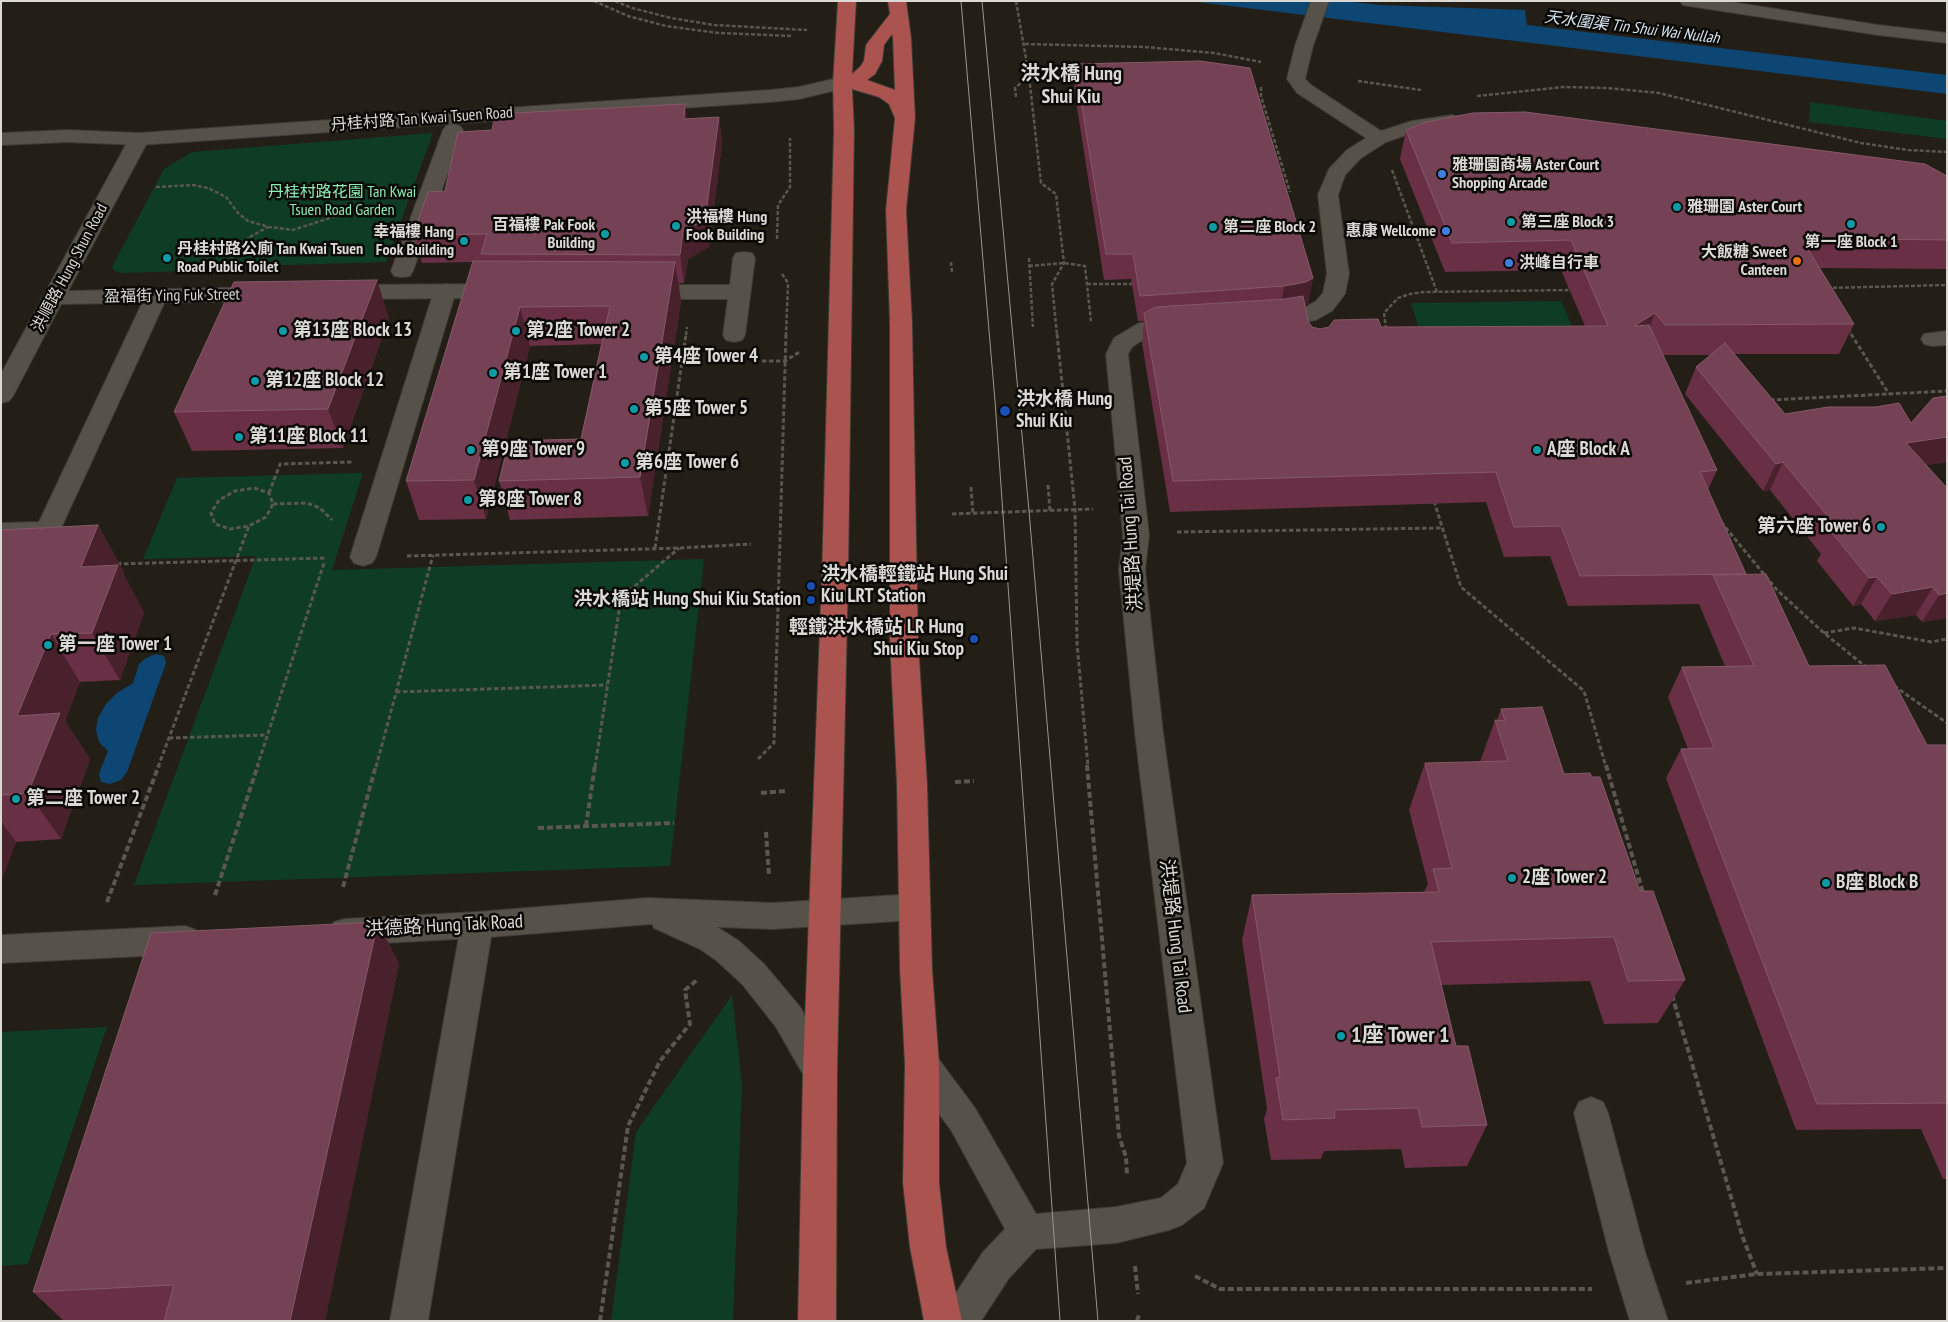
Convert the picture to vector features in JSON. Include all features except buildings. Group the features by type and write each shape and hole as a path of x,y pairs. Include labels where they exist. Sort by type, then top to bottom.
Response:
{"main road":[{"path":"816,1321 820,1072 835,556 844,129 842,83 848,1"},
{"path":"842,83 860,77 868,70 873,60 875,45 897,8"},
{"path":"897,8 902,38 905,118 896,210 901,323 904,642 912,784 914,906 922,1064 921,1183 928,1247 943,1321"},
{"path":"842,83 860,84 886,94 897,101 905,118"}],"street":[{"path":"1320,1 1304,46 1296,79 1300,87 1379,138"},
{"path":"1689,1 1746,5 1878,30 1947,38"},
{"name":"丹桂村路 Tan Kwai Tsuen Road","path":"1,139 68,136 139,139 770,96 799,93 842,83"},
{"path":"1252,322 1280,320 1310,324 1334,294 1338,274 1328,195 1336,173 1354,154 1379,138 1412,127 1450,121 1474,120"},
{"path":"402,271 453,130"},
{"name":"洪順路 Hung Shun Road","path":"1,396 139,139"},
{"path":"734,335 744,258"},
{"path":"363,557 445,291"},
{"path":"325,292 524,291"},
{"path":"622,292 740,292"},
{"name":"盈福街 Ying Fuk Street","path":"54,298 285,294"},
{"path":"1,532 48,531 156,297"},
{"path":"1122,343 1148,328 1204,325"},
{"name":"洪堤路 Hung Tai Road","path":"1027,1232 1116,1225 1169,1213 1191,1196 1205,1163 1149,733 1132,570 1136,535 1116,354 1122,343"},
{"name":"洪德路 Hung Tak Road","path":"318,933 477,925 648,911 752,916 914,906"},
{"name":"洪德路 Hung Tak Road","path":"648,911 710,939 753,974 788,1017 820,1072"},
{"path":"409,1321 477,925"},
{"path":"1,949 210,938"},
{"path":"922,1064 963,1119 1027,1232 996,1265 959,1321"},
{"path":"1591,1113 1627,1252 1644,1305"}],"path":[{"path":"594,1 628,16 666,26 718,33 794,36"},
{"path":"615,1 632,8 671,18 714,25 807,30"},
{"path":"1016,1 1025,44 1041,183 1056,194 1064,263 1052,284 1075,509 1077,643 1119,1136 1126,1157"},
{"path":"1025,44 1145,47 1214,53 1265,63 1263,69"},
{"path":"1299,68 1327,76 1425,90"},
{"path":"1016,97 1015,88 1029,76 1037,75"},
{"path":"1261,81 1261,96 1293,200"},
{"path":"1470,95 1501,94 1564,87 1607,88 1659,94 1696,101 1860,143 1908,150 1947,152"},
{"path":"1261,96 1267,99"},
{"path":"777,246 778,205 790,187 790,138"},
{"path":"1391,168 1437,292"},
{"path":"1290,191 1294,183"},
{"path":"147,187 193,186 208,188 226,197 238,213 248,221 269,227 293,230 345,213 381,208 424,209"},
{"path":"229,268 238,248 248,238 269,227"},
{"path":"1028,258 1033,327"},
{"path":"951,262 952,272"},
{"path":"1029,266 1064,263 1085,266 1092,328 1122,343"},
{"path":"758,759 774,744 788,283 780,271"},
{"path":"1087,284 1137,284"},
{"path":"1827,296 1822,288 1947,285"},
{"path":"1387,333 1384,313 1398,298 1410,294 1575,290"},
{"path":"655,548 688,323"},
{"path":"1848,329 1889,394"},
{"path":"762,361 785,361 801,350"},
{"path":"1763,400 1947,390"},
{"path":"274,504 269,493 280,464 392,461"},
{"path":"1048,485 1050,511"},
{"path":"972,487 973,514"},
{"path":"269,493 254,488 235,490 219,500 211,512 215,524 230,529 249,526 266,517 274,504"},
{"path":"1434,500 1461,587 1584,691 1645,902"},
{"path":"274,504 291,502 320,508 330,516 335,526"},
{"path":"952,514 1100,509"},
{"path":"1718,516 1748,557 1777,590 1824,633 1874,672"},
{"path":"91,944 249,526"},
{"path":"1168,532 1442,528"},
{"path":"117,564 680,548 751,544"},
{"path":"586,826 621,598 680,548"},
{"path":"343,887 433,555"},
{"path":"215,895 326,558"},
{"path":"1824,633 1854,628 1931,642 1947,639"},
{"path":"1888,682 1947,723"},
{"path":"396,692 607,685"},
{"path":"169,738 267,735"},
{"path":"538,828 674,823"},
{"path":"1670,989 1743,1238 1757,1274"},
{"path":"600,1321 628,1126 660,1061 690,1024 685,990"},
{"path":"1196,1276 1220,1290 1644,1305 1757,1274 1947,1268"},
{"path":"1137,1321 1139,1315"}],"green space":[{"path":"1810,102 1947,121 1947,139 1809,122"},
{"name":"丹桂村路花園 Tan Kwai Tsuen Road Garden","path":"433,133 386,262 193,268 191,271 122,273 115,271 112,267 164,169 192,152"},
{"path":"1561,301 1580,344 1425,347 1411,303"},
{"path":"363,473 332,570 704,559 670,866 134,885 256,556 143,559 177,478"},
{"path":"732,995 742,1085 733,1321 611,1321 636,1132"},
{"path":"107,1027 28,1264 1,1266 1,1032"}],"water":[{"path":"1190,1 1343,1 1380,5 1525,10 1527,25 1947,75 1947,94"},
{"path":"156,654 164,656 166,663 127,772 121,780 110,784 101,782 99,774 108,751 99,742 96,730 98,718 106,704 117,693 133,683 139,664 146,658"}],"tram line":[{"path":"961,1 995,401 1060,1321"},
{"path":"982,1 1029,511 1098,1321"}],"place":[{"name":"雅珊園商場 Aster Court Shopping Arcade","path":"1442,174"},
{"name":"雅珊園 Aster Court","path":"1677,207"},
{"name":"第三座 Block 3","path":"1511,222"},
{"name":"第一座 Block 1","path":"1851,224"},
{"name":"洪福樓 Hung Fook Building","path":"676,226"},
{"name":"第二座 Block 2","path":"1213,227"},
{"name":"惠康 Wellcome","path":"1446,231"},
{"name":"百福樓 Pak Fook Building","path":"605,234"},
{"name":"幸福樓 Hang Fook Building","path":"464,241"},
{"name":"丹桂村路公廁 Tan Kwai Tsuen Road Public Toilet","path":"167,258"},
{"name":"大飯糖 Sweet Canteen","path":"1797,261"},
{"name":"洪峰自行車","path":"1509,263"},
{"name":"第13座 Block 13","path":"283,331"},
{"name":"第2座 Tower 2","path":"516,331"},
{"name":"第4座 Tower 4","path":"644,357"},
{"name":"第1座 Tower 1","path":"493,373"},
{"name":"第12座 Block 12","path":"255,381"},
{"name":"第5座 Tower 5","path":"634,409"},
{"name":"洪水橋 Hung Shui Kiu","path":"1005,411"},
{"name":"第11座 Block 11","path":"239,437"},
{"name":"第9座 Tower 9","path":"471,450"},
{"name":"A座 Block A","path":"1537,450"},
{"name":"第6座 Tower 6","path":"625,463"},
{"name":"第8座 Tower 8","path":"468,500"},
{"name":"第六座 Tower 6","path":"1881,527"},
{"name":"洪水橋輕鐵站 Hung Shui Kiu LRT Station","path":"811,586"},
{"name":"洪水橋站 Hung Shui Kiu Station","path":"811,600"},
{"name":"輕鐵洪水橋站 LR Hung Shui Kiu Stop","path":"974,639"},
{"name":"第一座 Tower 1","path":"48,645"},
{"name":"第二座 Tower 2","path":"16,799"},
{"name":"2座 Tower 2","path":"1512,878"},
{"name":"B座 Block B","path":"1826,883"},
{"name":"1座 Tower 1","path":"1341,1036"}],"district":[{"name":"洪水橋 Hung Shui Kiu","path":"1071,86"}],"water label":[{"name":"天水圍渠 Tin Shui Wai Nullah","path":"1632,28"}]}
